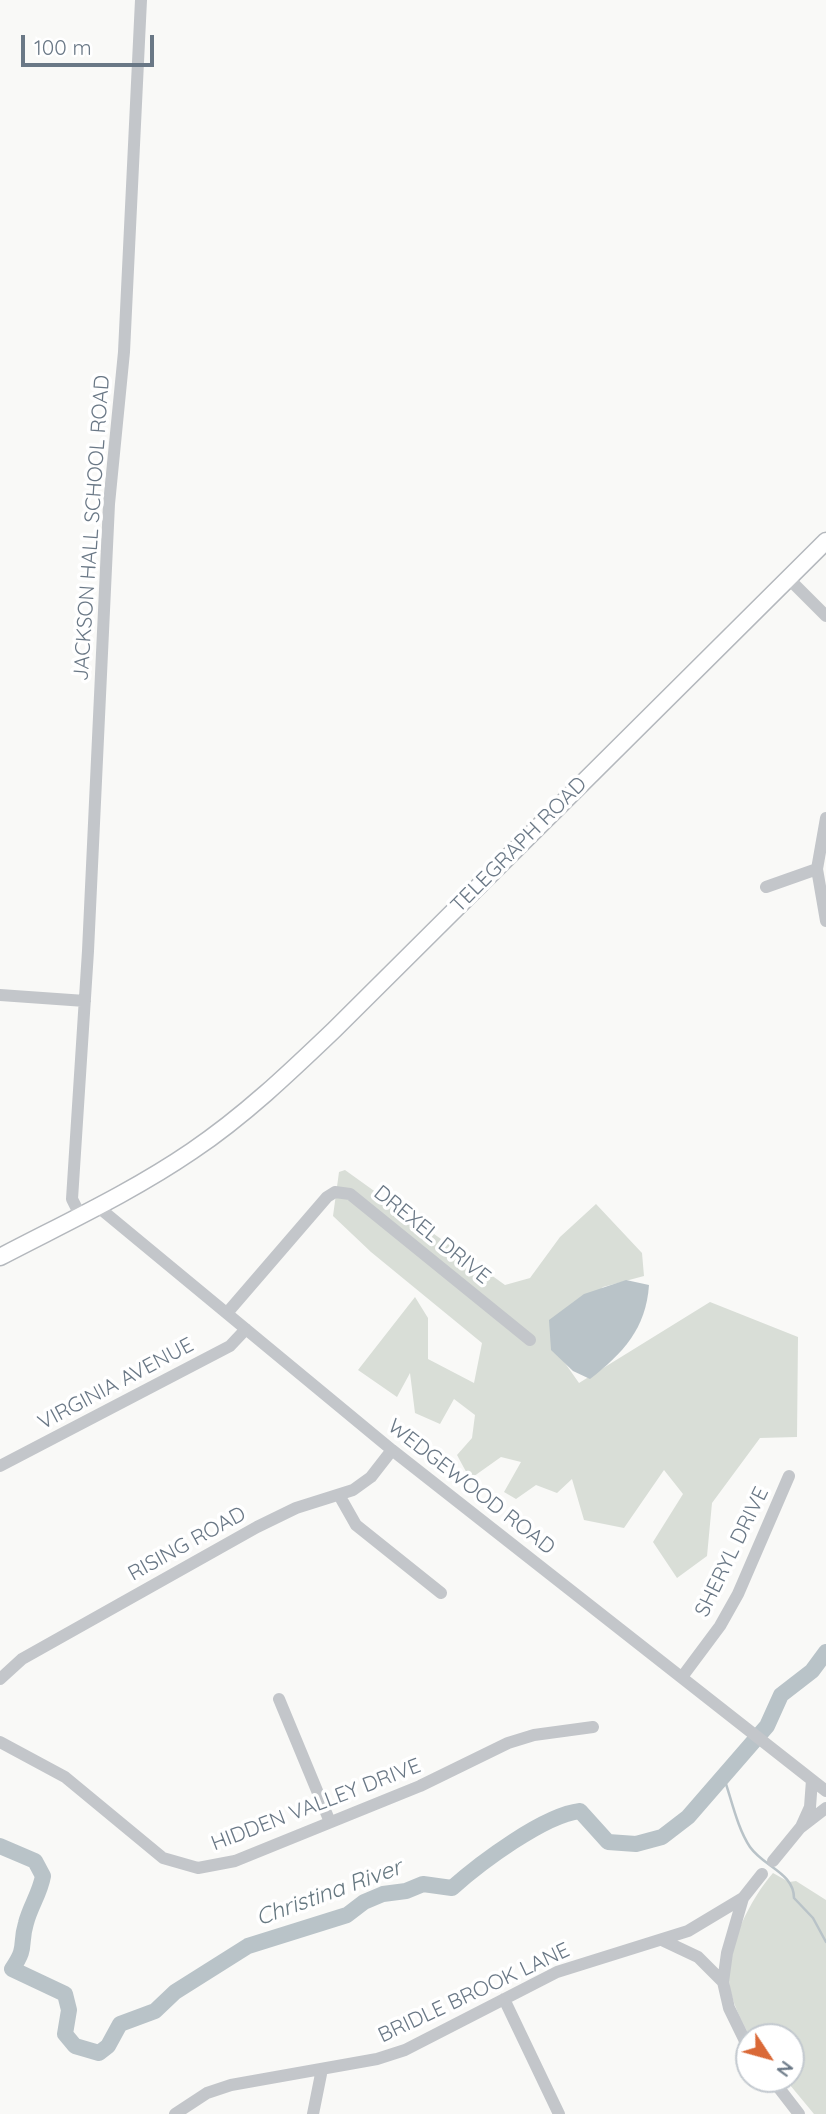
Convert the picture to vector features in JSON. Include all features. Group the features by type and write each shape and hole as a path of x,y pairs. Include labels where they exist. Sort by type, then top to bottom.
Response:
{"main road":[{"name":"TELEGRAPH ROAD","path":"0,1257 150,1177 206,1141 269,1091 334,1030 826,541"}],"street":[{"name":"JACKSON HALL SCHOOL ROAD","path":"80,1215 72,1199 85,1000 109,504 124,352 141,0"},
{"path":"788,578 826,616"},
{"path":"826,818 817,869 826,921"},
{"path":"766,887 817,869"},
{"path":"0,995 85,1000"},
{"name":"DREXEL DRIVE","path":"227,1313 327,1196 344,1191 530,1340"},
{"name":"WEDGEWOOD ROAD","path":"97,1206 392,1450 826,1791"},
{"name":"VIRGINIA AVENUE","path":"0,1466 230,1346 246,1329"},
{"name":"RISING ROAD","path":"0,1679 22,1659 257,1527 296,1508 339,1495 363,1484 392,1450"},
{"name":"SHERYL DRIVE","path":"681,1677 712,1637 738,1594 789,1476"},
{"path":"339,1495 356,1525 441,1593"},
{"path":"279,1699 330,1822"},
{"name":"HIDDEN VALLEY DRIVE","path":"0,1742 65,1777 150,1850 181,1866 215,1867 420,1786 508,1742 534,1735 593,1727"},
{"path":"800,1828 810,1807 812,1780"},
{"path":"773,1861 800,1828 826,1808"},
{"path":"737,2023 729,2007 723,1982 727,1953 743,1898 762,1874"},
{"name":"BRIDLE BROOK LANE","path":"175,2114 207,2093 231,2085 377,2059 405,2050 557,1972 662,1940 707,1921 743,1898"},
{"path":"662,1940 698,1957 723,1982"},
{"path":"504,1999 559,2114"},
{"path":"313,2114 321,2069"},
{"path":"783,2093 799,2114"}],"shaded area":[{"path":"345,1170 505,1285 530,1278 560,1237 596,1204 642,1253 644,1276 603,1287 551,1343 579,1383 710,1302 798,1337 797,1437 760,1438 712,1503 707,1556 677,1578 653,1542 683,1494 664,1470 624,1528 584,1520 572,1479 557,1493 536,1485 516,1499 504,1492 521,1462 501,1457 470,1479 457,1455 472,1438 475,1415 454,1399 440,1424 415,1413 410,1373 397,1397 358,1370 415,1297 428,1318 428,1359 474,1383 482,1343 371,1252 333,1216 339,1172"},
{"path":"626,1280 649,1285 643,1315 631,1339 613,1360 590,1379 573,1371 551,1350 549,1320 584,1294"},
{"path":"773,1873 789,1882 796,1881 826,1900 826,2114 814,2114 797,2093 805,2093 805,2023 743,2023 730,1989 729,1968 736,1938"}],"waterway":[{"name":"Christina River","path":"0,1846 35,1861 43,1876 26,1923 22,1950 12,1969 65,1994 69,2010 65,2034 75,2046 99,2053 108,2046 120,2024 155,2011 175,1992 248,1946 347,1915 364,1902 383,1894 406,1891 423,1884 452,1888 513,1842 565,1814 580,1811 608,1842 636,1844 662,1837 688,1817 767,1726 781,1695 812,1671 826,1652"},
{"path":"723,1775 745,1839 756,1854 789,1882 794,1898 813,1918 826,1942"}]}
